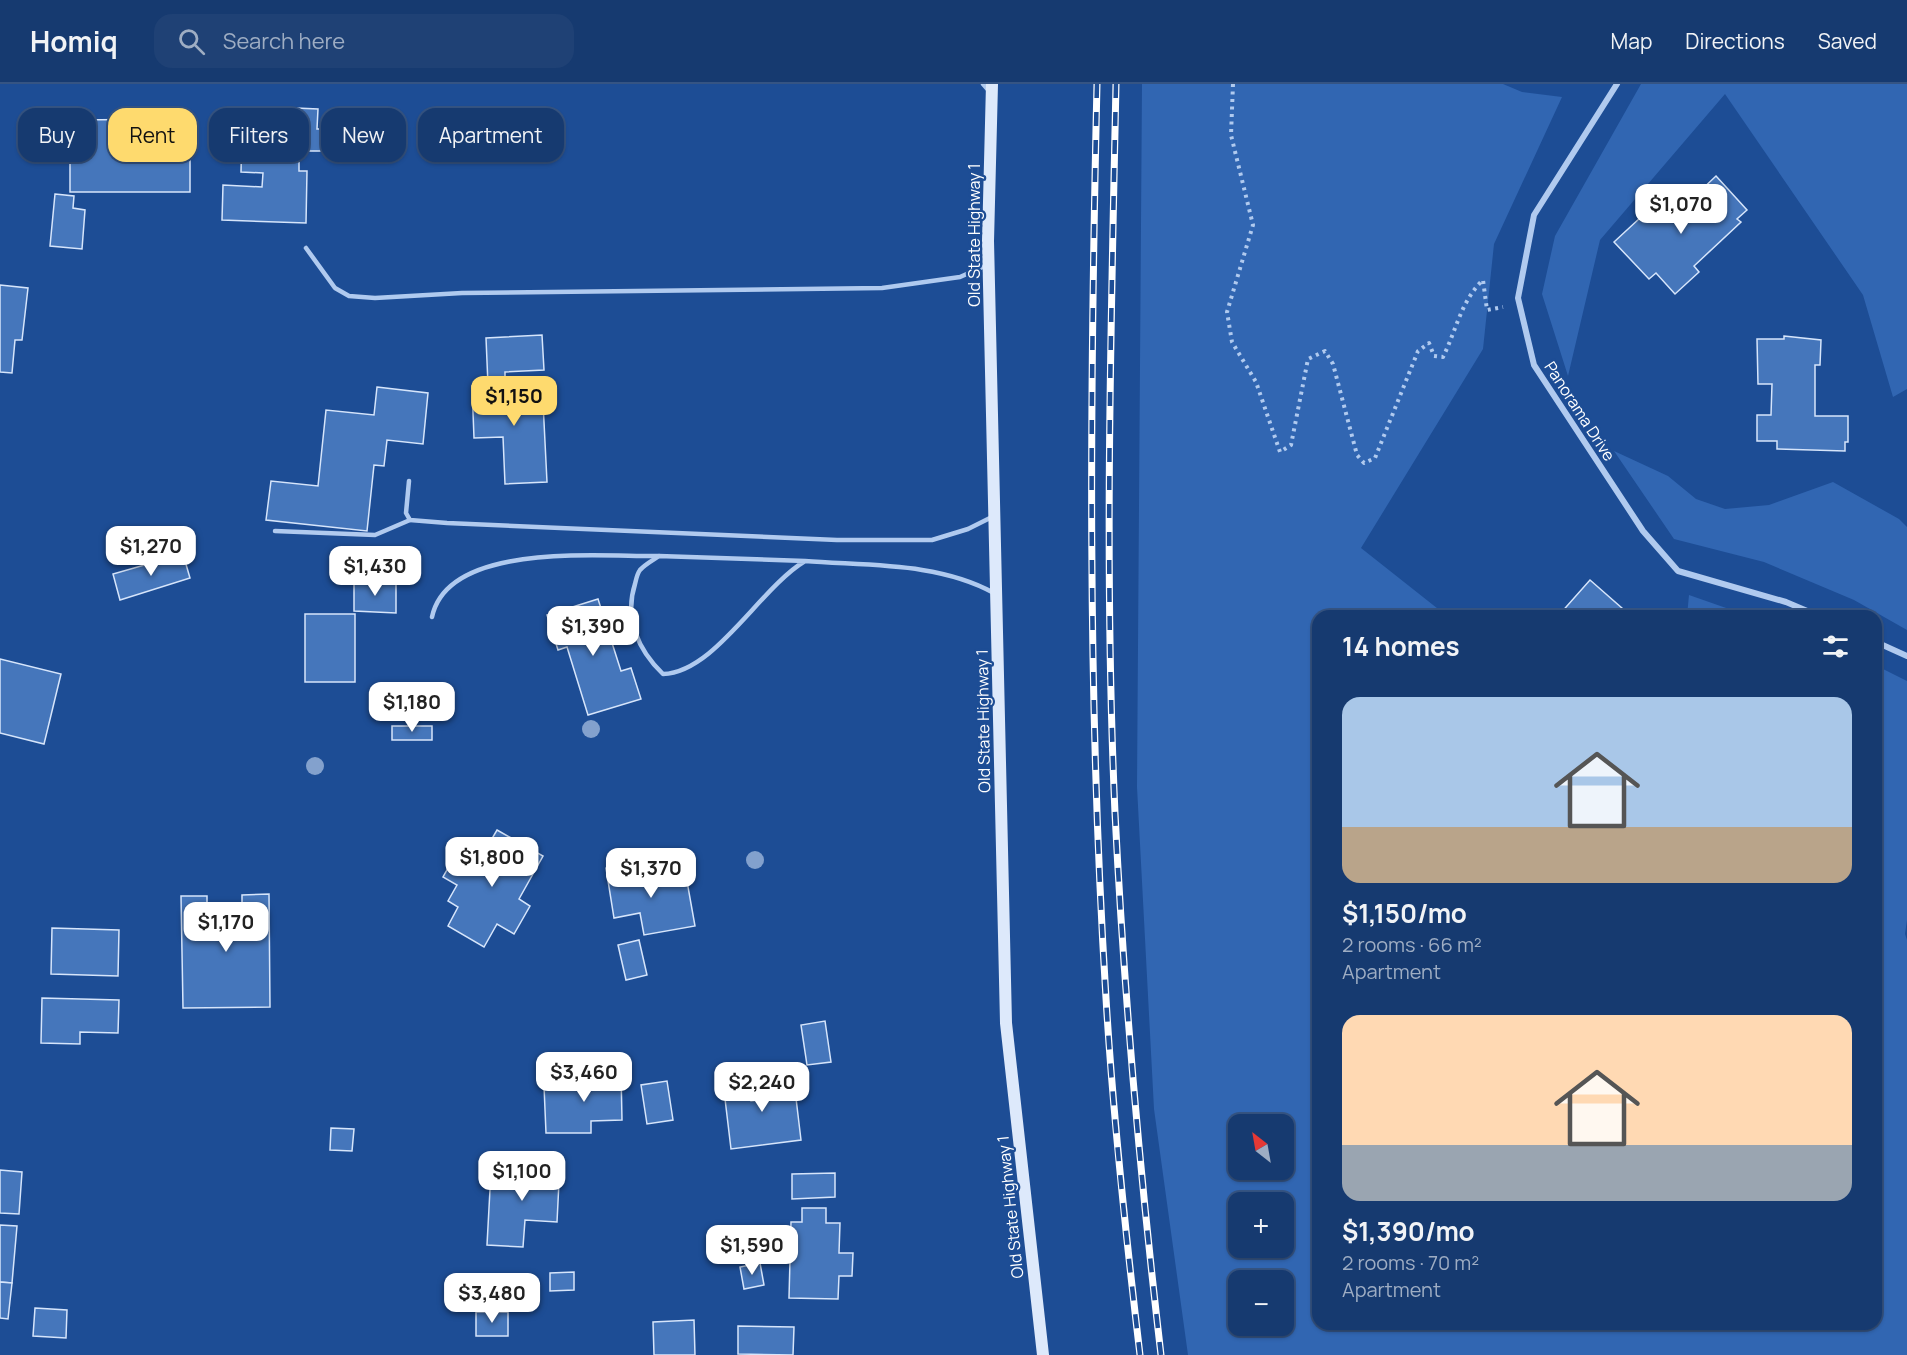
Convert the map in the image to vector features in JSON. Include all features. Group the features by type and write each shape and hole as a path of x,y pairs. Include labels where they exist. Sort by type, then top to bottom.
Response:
{"main road":[{"name":"Old State Highway 1","path":"992,89 989,264 1006,1023 1043,1355"}],"street":[{"name":"Panorama Drive","path":"1617,84 1534,215 1519,304 1534,365 1643,531 1678,571 1785,602 1804,610"},
{"path":"1882,645 1907,656"}],"lane":[{"path":"983,84 992,89"},
{"path":"306,248 335,288 349,296 375,298 462,293 882,288 960,277 989,264"},
{"path":"410,481 406,513 410,520"},
{"path":"275,531 375,535 410,520 837,540 932,540 968,529 995,516"},
{"path":"432,617 434,607 460,578 499,562 554,557 659,556 805,561 942,573 971,581 997,595"},
{"path":"659,556 639,570 631,596 630,615 638,639 649,660 663,674 679,673 720,644 770,588 805,561"}],"path":[{"path":"1233,84 1231,135 1253,225 1227,312 1232,342 1256,382 1280,452 1291,445 1308,359 1325,351 1333,364 1357,455 1364,463 1375,458 1418,351 1429,343 1434,356 1443,357 1453,338 1456,321 1482,280 1487,310 1519,304"}],"shaded area":[{"path":"1142,84 1503,84 1522,92 1562,97 1494,244 1483,349 1361,548 1439,610 1312,610 1312,1330 1882,1330 1882,668 1907,681 1907,920 1905,934 1907,940 1907,1355 1188,1355 1154,1109 1137,787"},
{"path":"1641,84 1907,84 1907,389 1893,397 1863,295 1725,94 1600,240 1568,376 1542,294 1555,236"},
{"path":"1614,451 1668,476 1696,499 1725,509 1769,505 1833,482 1899,519 1907,527 1907,630 1882,616 1882,610 1872,610 1854,600 1764,562 1674,539"},
{"path":"1689,595 1732,610 1688,610"}],"building":[{"path":"309,109 318,109 317,129 321,129 321,151 309,151"},
{"path":"96,120 108,120 108,162 190,162 190,192 70,192 70,162 96,162"},
{"path":"241,162 299,162 299,171 307,171 306,223 222,220 223,185 262,187 263,173 241,172"},
{"path":"1716,176 1747,210 1737,219 1741,222 1694,266 1699,272 1675,294 1656,273 1649,279 1614,242 1667,193 1690,218 1703,205 1695,196"},
{"path":"55,194 74,196 73,208 85,210 82,249 50,246"},
{"path":"0,285 28,288 22,340 15,340 12,373 0,372"},
{"path":"542,335 544,370 505,372 505,384 488,385 486,338"},
{"path":"1784,336 1821,340 1820,365 1815,365 1815,416 1848,416 1848,442 1845,442 1845,451 1777,449 1777,441 1757,441 1757,415 1771,415 1772,384 1758,384 1757,339 1784,339"},
{"path":"542,382 547,482 505,484 503,437 474,438 472,386"},
{"path":"377,387 428,393 423,444 387,440 384,466 374,465 367,531 266,520 271,481 318,486 326,410 374,415"},
{"path":"183,554 190,578 120,600 113,574"},
{"path":"1590,580 1624,610 1563,610"},
{"path":"354,582 396,583 396,613 354,611"},
{"path":"598,599 621,671 631,668 641,699 588,715 567,647 558,650 547,615"},
{"path":"305,614 355,614 355,682 305,682"},
{"path":"0,659 61,674 44,744 0,733"},
{"path":"428,687 429,716 399,717 398,688"},
{"path":"392,726 432,726 432,740 392,740"},
{"path":"497,830 543,856 519,899 530,906 514,934 497,924 484,947 448,926 458,907 448,901 457,885 443,877 456,854 476,866"},
{"path":"634,863 636,878 685,870 695,926 644,935 640,913 614,918 606,868"},
{"path":"269,894 270,1007 183,1008 181,896 207,896 207,905 242,904 242,895"},
{"path":"52,928 119,930 118,976 51,974"},
{"path":"639,940 647,975 626,980 618,945"},
{"path":"42,998 119,1000 118,1033 80,1032 80,1044 41,1043"},
{"path":"825,1021 831,1062 807,1065 801,1025"},
{"path":"584,1072 621,1072 622,1120 591,1121 591,1133 546,1133 544,1086 584,1085"},
{"path":"793,1073 801,1140 731,1149 723,1082 748,1079 751,1101 767,1099 764,1077"},
{"path":"667,1081 673,1120 647,1124 641,1085"},
{"path":"331,1128 354,1129 352,1151 330,1150"},
{"path":"534,1161 560,1162 557,1222 525,1220 523,1247 487,1245 491,1171 534,1173"},
{"path":"0,1170 22,1172 19,1214 0,1213"},
{"path":"835,1173 835,1197 792,1199 792,1174"},
{"path":"802,1208 826,1208 826,1223 840,1223 839,1253 853,1253 852,1276 839,1276 838,1299 789,1298 791,1222 802,1222"},
{"path":"0,1225 17,1226 12,1283 0,1282"},
{"path":"760,1263 764,1285 744,1289 740,1267"},
{"path":"574,1272 574,1290 550,1291 550,1273"},
{"path":"0,1282 12,1283 8,1319 0,1318"},
{"path":"35,1308 67,1310 66,1338 33,1336"},
{"path":"476,1312 508,1312 508,1336 476,1336"},
{"path":"694,1320 695,1355 654,1355 653,1322"},
{"path":"738,1326 794,1327 793,1355 738,1354"}],"railway":[{"path":"1097,84 1092,427 1096,770 1109,1043 1120,1177 1140,1355"},
{"path":"1116,84 1109,540 1115,813 1128,1017 1146,1220 1161,1355"}]}
